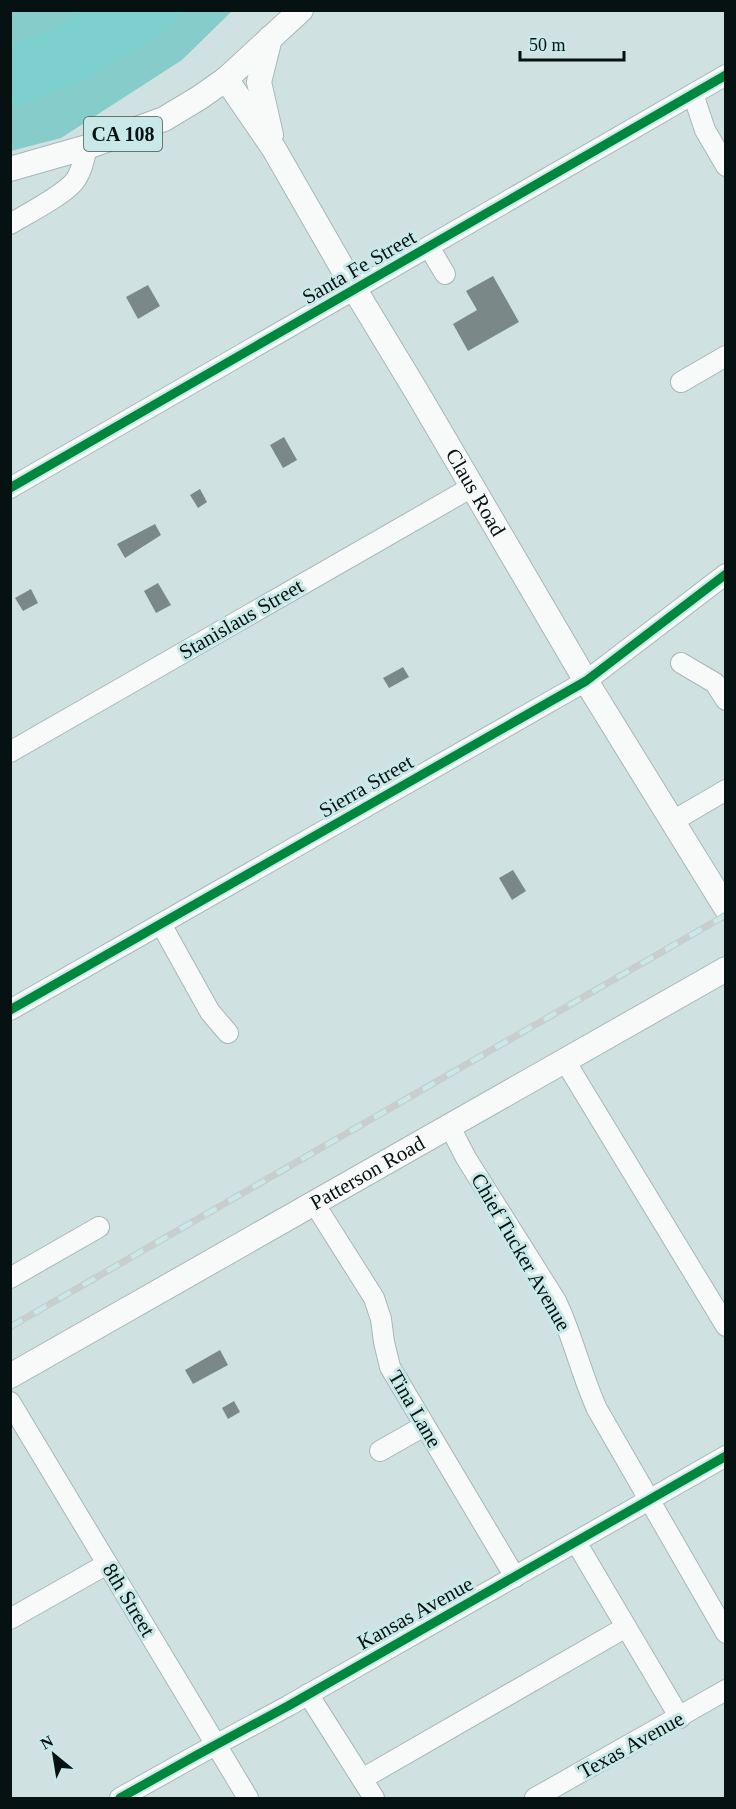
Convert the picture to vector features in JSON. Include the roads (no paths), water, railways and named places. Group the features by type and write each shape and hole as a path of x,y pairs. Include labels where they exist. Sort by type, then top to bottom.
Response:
{"main road":[{"name":"CA 108","path":"10,169 87,147 164,119 226,79 302,10"},
{"path":"270,38 259,82 274,149"},
{"name":"Claus Road","path":"226,79 274,149 354,290 586,681 726,908"},
{"name":"Patterson Road","path":"10,1376 726,969"}],"street":[{"name":"Santa Fe Street","path":"10,488 726,75"},
{"path":"693,94 705,130 726,166"},
{"path":"10,224 43,205 74,182 83,166 87,147"},
{"path":"429,247 445,274"},
{"path":"681,382 726,356"},
{"name":"Stanislaus Street","path":"10,752 472,486"},
{"name":"Sierra Street","path":"10,1010 586,681 726,574"},
{"path":"681,663 715,683 726,700"},
{"path":"673,821 726,790"},
{"path":"161,924 210,1012 228,1033"},
{"path":"565,1060 726,1326"},
{"name":"Chief Tucker Avenue","path":"449,1125 466,1158 556,1301 568,1326 585,1382 597,1409 726,1633"},
{"name":"Tina Lane","path":"314,1203 374,1298 381,1319 390,1366 515,1577"},
{"path":"10,1278 99,1227"},
{"name":"8th Street","path":"10,1402 248,1798"},
{"path":"380,1451 424,1426"},
{"name":"Kansas Avenue","path":"120,1798 309,1694 726,1456"},
{"path":"576,1542 680,1718"},
{"path":"10,1619 107,1564"},
{"path":"362,1779 626,1627"},
{"name":"Texas Avenue","path":"535,1798 726,1690"},
{"path":"309,1694 374,1798"}],"railway":[{"path":"10,1327 726,915"}]}
